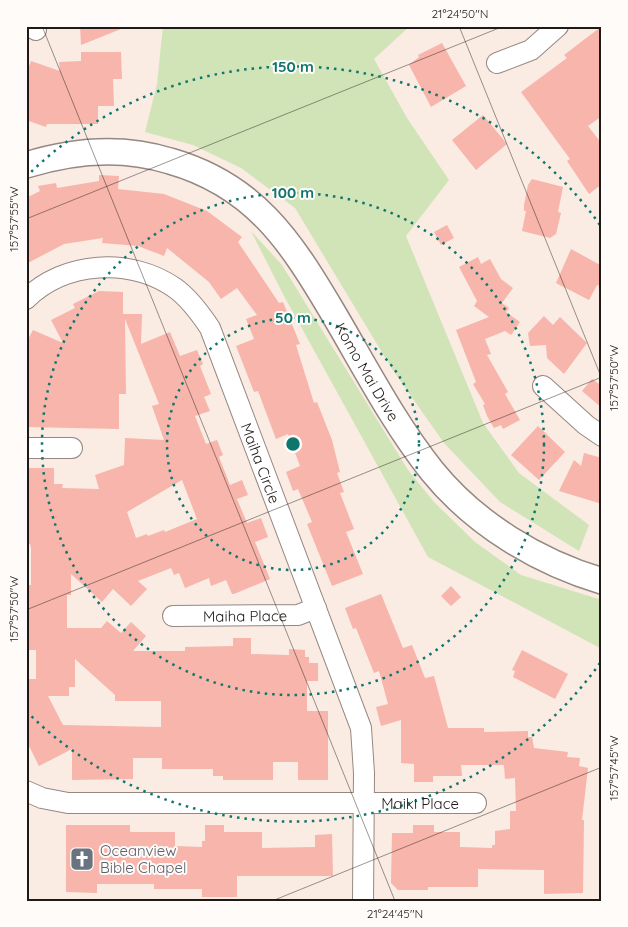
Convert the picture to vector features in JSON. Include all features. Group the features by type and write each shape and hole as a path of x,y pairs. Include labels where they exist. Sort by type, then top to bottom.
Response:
{"main road":[{"name":"Komo Mai Drive","path":"26,166 70,154 103,150 131,152 152,155 200,170 240,193 264,214 302,260 406,436 448,489 492,526 527,550 569,571 602,581"}],"street":[{"path":"497,63 532,50 558,26"},
{"name":"Maiha Circle","path":"26,299 40,288 61,276 96,267 115,267 134,270 154,277 174,288 188,299 210,328 361,728 364,803 363,901"},
{"path":"543,386 586,425 602,436"},
{"path":"26,448 72,448"},
{"name":"Maiha Place","path":"173,616 298,615 316,608"},
{"path":"26,791 42,798 68,803 364,803"},
{"name":"Maiki Place","path":"364,803 476,803"}],"green space":[{"path":"163,26 410,26 374,59 407,118 449,180 406,236 483,423 519,473 589,525 579,551 500,502 444,443 392,369 295,208 241,168 193,145 145,132 157,84"},
{"path":"251,231 282,265 408,470 434,502 475,542 521,575 602,600 602,649 428,557 284,296"}],"building":[{"path":"80,26 126,26 126,27 81,45"},
{"path":"602,26 602,116 588,126 602,144 602,184 589,194 567,161 570,159 521,92 567,58 564,55"},
{"path":"442,43 466,86 431,107 409,65 419,57 418,55"},
{"path":"81,52 121,52 122,79 113,79 114,106 98,106 98,124 47,124 46,127 26,120 26,74 31,61 60,71 59,62 81,61"},
{"path":"483,115 507,144 476,170 452,140"},
{"path":"99,175 119,176 118,189 164,194 207,211 242,237 238,242 279,303 283,302 300,344 296,345 314,403 317,402 332,440 340,472 337,473 344,492 340,493 354,529 346,532 363,574 332,586 307,524 312,522 298,489 293,491 286,472 300,466 288,434 276,439 258,391 254,392 236,346 254,339 246,319 257,315 237,288 221,299 209,282 167,248 164,256 138,246 102,243 103,238 64,244 26,264 26,198 40,191 38,186 56,183 57,188 99,181"},
{"path":"532,179 563,187 558,212 561,213 556,234 550,238 522,231 526,211 524,211 524,205 528,185"},
{"path":"447,225 454,238 441,245 434,232"},
{"path":"571,249 602,266 602,287 597,285 589,300 556,283"},
{"path":"478,257 481,264 490,259 501,279 513,288 502,303 509,308 506,312 520,322 511,335 505,331 485,339 491,354 487,355 508,392 505,394 520,420 503,429 501,425 494,428 487,416 483,405 485,404 473,384 476,382 456,330 489,317 474,306 477,301 459,267"},
{"path":"99,291 123,292 123,314 142,314 141,344 170,332 180,356 197,350 203,364 200,366 211,394 204,397 210,411 195,416 206,444 217,440 223,455 219,457 230,485 242,480 248,495 237,499 247,523 261,518 268,537 255,542 270,579 232,594 226,580 211,586 209,578 185,588 179,573 174,575 171,568 138,581 147,589 131,606 113,589 102,602 71,574 71,595 67,595 67,628 101,628 107,621 121,633 131,622 146,636 133,651 185,651 185,647 233,646 233,638 251,638 251,654 289,655 289,649 305,650 305,657 309,657 309,663 318,663 318,681 307,681 307,711 328,711 328,780 298,780 298,762 273,762 273,780 223,780 223,776 213,776 213,769 162,769 162,758 133,758 133,779 72,780 72,749 39,766 26,740 26,679 36,679 36,650 26,650 26,585 31,585 31,548 30,544 26,544 26,468 54,468 54,484 63,484 62,488 99,489 95,475 124,465 125,438 164,440 152,406 159,404 125,319 126,394 119,394 119,429 26,427 26,343 33,330 63,343 51,320 75,308 73,304","holes":["182,480 197,519 165,532 164,530 136,538 127,512","75,659 115,695 115,701 161,701 161,727 63,725 48,696 69,696 69,687 75,687"]},
{"path":"544,316 553,325 560,317 587,343 564,374 547,358 546,345 530,346 528,333"},
{"path":"592,379 602,386 602,408 582,391"},
{"path":"538,426 565,452 539,480 511,455"},
{"path":"584,453 602,458 602,504 559,491 574,460 581,466"},
{"path":"451,586 461,597 451,606 441,596"},
{"path":"381,594 403,648 412,645 425,678 434,676 448,728 484,728 484,732 528,731 528,737 532,737 534,748 568,752 567,757 580,758 579,766 588,768 582,820 584,820 583,893 544,894 544,870 478,869 478,887 428,887 428,890 398,890 391,883 392,833 413,833 413,825 434,825 434,832 460,832 460,847 492,848 492,845 495,845 495,831 510,829 510,811 516,811 515,778 505,779 504,765 461,765 462,776 433,776 433,782 414,782 414,764 401,763 401,720 381,726 376,707 388,704 379,671 374,673 356,628 353,629 345,608"},
{"path":"522,650 568,674 555,699 513,677 515,671 512,670"},
{"path":"66,825 130,825 130,832 175,832 175,846 202,847 202,841 205,841 205,825 224,825 224,832 262,832 262,848 315,847 315,835 332,834 333,876 237,876 237,897 202,897 202,889 154,889 154,884 97,884 97,893 66,892"}],"place":[{"name":"Oceanview Bible Chapel","path":"82,859"}]}
